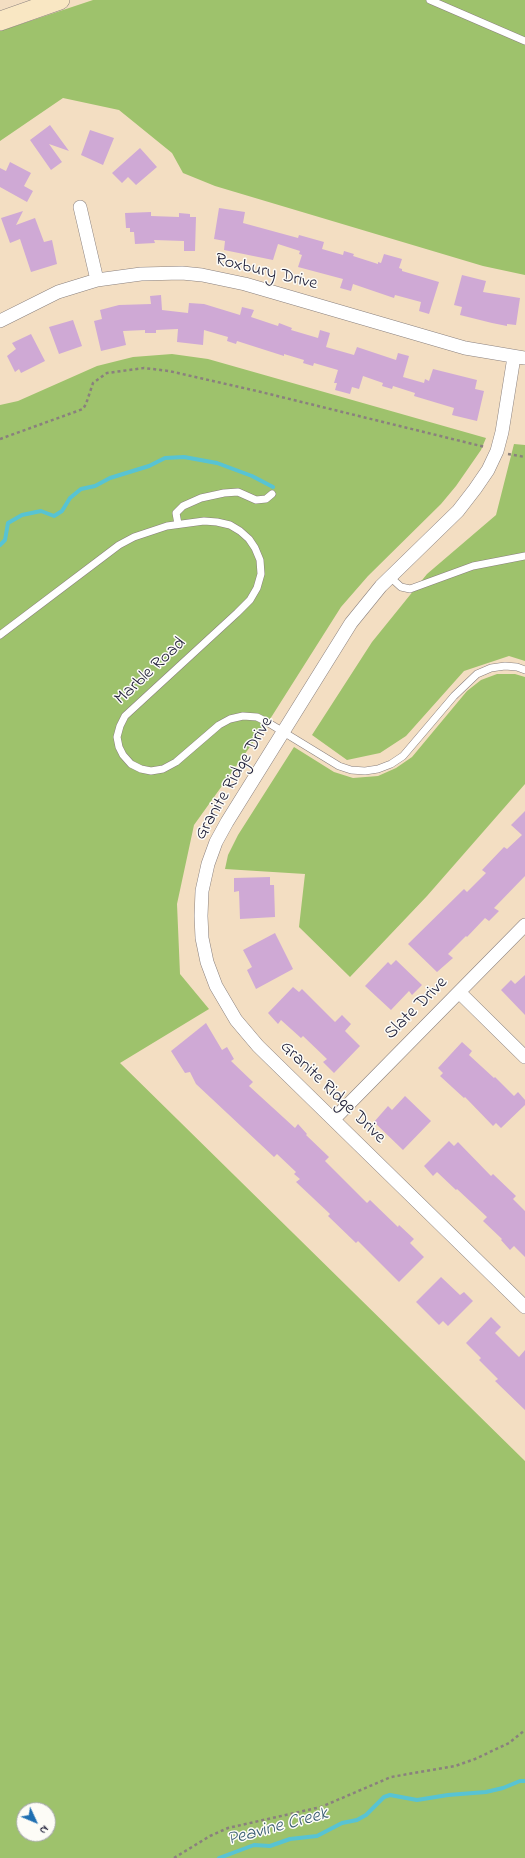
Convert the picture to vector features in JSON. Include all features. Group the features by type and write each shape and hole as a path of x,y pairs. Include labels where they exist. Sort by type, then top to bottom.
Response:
{"street":[{"path":"0,21 60,0"},
{"path":"80,206 96,280"},
{"name":"Roxbury Drive","path":"0,321 58,292 96,280 160,273 202,275 229,280 459,346 519,358"},
{"name":"Granite Ridge Drive","path":"519,358 502,432 488,470 458,511 390,577 365,604 351,623 226,822 216,842 202,891 201,916 202,938 207,962 216,986 236,1020 258,1046 525,1307"},
{"name":"Slate Drive","path":"334,1119 525,925"},
{"path":"459,992 525,1057"}],"lane":[{"path":"430,0 525,41"},
{"path":"178,524 176,513 183,506 201,498 224,493 238,492 256,500 266,499 272,494"},
{"name":"Marble Road","path":"0,635 119,545 134,536 178,524 217,522 230,525 240,531 255,548 260,560 261,574 257,588 250,600 237,613 125,716 120,726 118,737 123,755 131,764 141,769 151,771 163,769 176,762 219,725 230,719 243,716 257,717 283,730 339,766 351,770 365,771 378,769 391,764 402,756 454,696 477,674 491,668 505,666 517,667 525,670"},
{"path":"390,577 401,587 410,588 473,566 525,556"}],"path":[{"path":"0,440 83,409 93,383 107,373 144,368 169,371 261,392 485,447"},
{"path":"508,454 525,457"},
{"path":"174,1858 210,1836 228,1828 322,1807 391,1777 455,1766 475,1759 509,1743 525,1730"}],"green space":[{"path":"93,0 525,0 525,275 483,266 215,186 183,173 172,153 119,110 63,98 0,141 0,31"},
{"path":"172,354 208,359 486,438 481,450 456,486 441,504 368,576 341,607 272,716 194,825 177,904 180,974 209,1009 120,1063 525,1461 525,1858 0,1858 0,405 18,401 97,366 133,357"},
{"path":"514,444 525,445 525,661 509,656 464,671 406,736 380,753 347,760 312,735 372,642 427,574 496,515"},
{"path":"497,674 515,674 525,677 525,784 427,896 350,977 299,927 305,874 225,869 228,855 238,835 294,747 334,772 353,778 378,776 396,768 412,757 467,691 481,680"}],"building":[{"path":"50,125 69,151 49,144 62,162 51,170 30,140"},
{"path":"90,130 114,138 103,165 81,155"},
{"path":"140,148 157,167 136,185 128,177 122,183 112,173"},
{"path":"10,162 31,173 24,186 33,191 27,202 0,187 0,168 6,171"},
{"path":"219,208 245,212 243,223 298,238 299,235 324,242 322,249 343,255 344,251 354,254 353,256 378,264 378,262 381,263 384,254 402,259 399,268 402,269 402,271 439,282 429,314 419,311 421,302 395,295 394,298 353,284 351,291 340,288 343,279 298,267 302,255 299,254 300,251 278,244 273,260 224,250 225,241 214,239"},
{"path":"23,211 16,225 35,218 44,242 52,240 57,264 31,272 20,239 10,243 1,218"},
{"path":"151,212 151,216 179,217 179,213 190,214 190,217 196,217 195,251 184,251 184,241 154,240 155,243 135,244 134,232 130,232 130,228 126,228 125,213"},
{"path":"462,275 486,281 483,292 520,298 516,325 507,324 507,326 460,315 462,307 454,305"},
{"path":"161,295 162,310 188,313 189,303 204,304 240,315 242,307 254,310 251,317 278,326 279,323 292,328 291,330 318,338 320,330 330,333 326,347 354,355 357,347 396,360 398,353 409,356 403,377 424,383 425,379 429,381 433,369 477,380 475,389 484,391 477,421 452,415 454,408 414,396 415,393 393,386 392,389 382,386 383,383 363,376 359,389 352,387 350,394 335,390 337,383 334,383 338,370 314,363 313,366 303,363 304,360 284,354 284,356 237,341 236,344 227,341 228,337 204,330 203,345 177,342 178,329 156,330 156,333 145,333 145,330 123,331 126,345 101,351 94,321 102,319 100,310 119,305 151,304 150,296"},
{"path":"73,320 82,346 59,354 49,327"},
{"path":"31,334 45,361 21,373 19,369 15,372 7,356 16,349 12,343"},
{"path":"525,811 525,876 494,908 499,911 489,921 485,918 467,937 466,936 448,954 453,958 437,972 408,944 464,889 467,892 486,873 482,870 504,847 507,849 522,835 511,825"},
{"path":"270,877 270,885 274,885 275,917 240,919 239,891 234,892 234,878"},
{"path":"275,933 293,969 256,989 247,970 252,967 243,950"},
{"path":"396,960 422,985 412,995 409,991 391,1010 365,986 388,962 391,965"},
{"path":"525,975 525,1015 501,990 511,980 515,984"},
{"path":"293,987 299,992 302,989 335,1022 342,1015 351,1024 345,1031 360,1046 334,1073 323,1062 327,1059 303,1036 301,1038 281,1020 278,1024 268,1013"},
{"path":"206,1023 222,1050 227,1047 234,1059 231,1061 253,1082 249,1086 295,1128 298,1124 307,1134 306,1135 329,1157 325,1161 367,1203 370,1200 398,1227 399,1225 414,1239 410,1243 424,1257 399,1282 358,1241 356,1243 328,1216 330,1214 296,1182 300,1179 294,1174 296,1172 277,1154 274,1157 196,1084 190,1072 185,1073 171,1051"},
{"path":"462,1042 472,1051 469,1055 494,1078 495,1077 514,1096 518,1092 525,1100 525,1105 501,1128 496,1123 493,1126 465,1097 464,1098 440,1076 443,1073 438,1068"},
{"path":"405,1096 431,1121 403,1150 374,1122 388,1106 392,1110"},
{"path":"449,1141 454,1146 458,1142 491,1176 493,1174 516,1196 513,1199 525,1211 525,1257 514,1246 510,1250 501,1240 502,1239 483,1221 487,1217 457,1189 456,1190 437,1172 433,1176 424,1166"},
{"path":"441,1277 460,1295 464,1292 473,1301 448,1326 443,1321 439,1325 416,1302"},
{"path":"491,1317 501,1327 495,1333 519,1357 525,1350 525,1410 495,1381 498,1379 479,1360 481,1358 466,1343"}],"waterway":[{"path":"0,545 5,540 8,523 22,515 41,511 54,516 62,511 70,498 81,489 95,486 110,478 149,466 165,458 184,457 217,463 252,476 273,487"},
{"name":"Peavine Creek","path":"219,1858 254,1845 270,1846 290,1839 317,1836 342,1823 357,1820 366,1815 384,1797 390,1795 417,1800 448,1795 486,1792 503,1788 520,1781 525,1781"}]}
